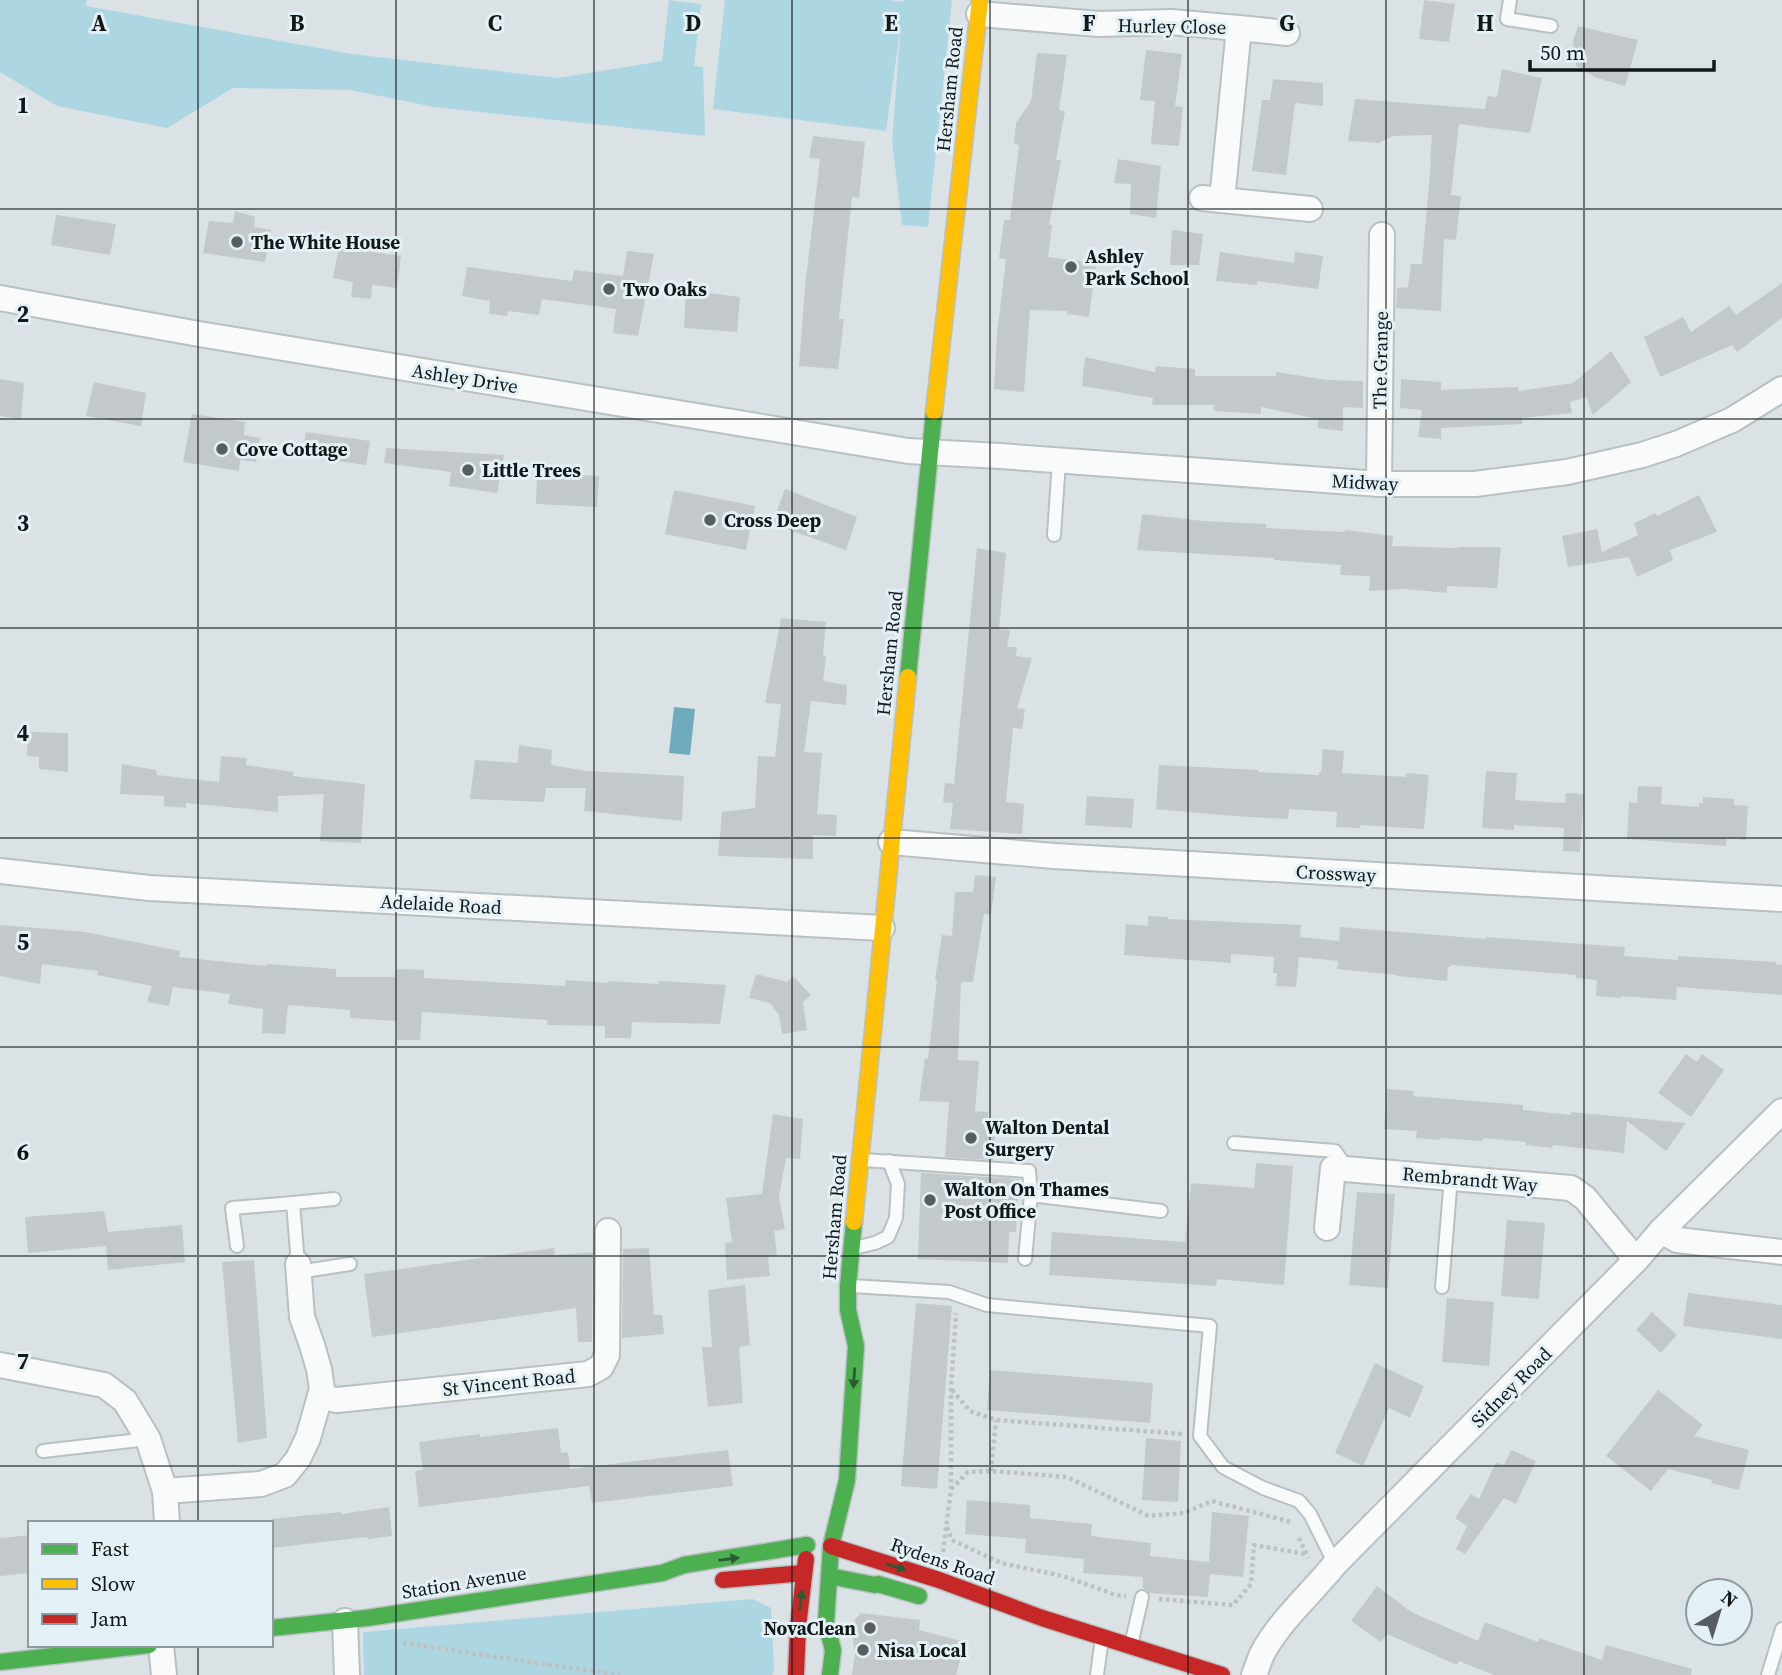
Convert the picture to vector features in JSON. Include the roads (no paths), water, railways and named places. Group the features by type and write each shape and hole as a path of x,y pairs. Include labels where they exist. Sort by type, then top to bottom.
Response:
{"main road":[{"name":"Hersham Road","path":"830,1675 832,1650 826,1623 831,1546 847,1480 856,1346 848,1310 851,1249 930,452 979,7"},
{"name":"Hersham Road","path":"839,1330 848,1310"},
{"name":"Rydens Road","path":"809,1540 939,1580 1042,1618 1131,1646 1187,1670 1222,1675"},
{"name":"Station Avenue","path":"273,1628 345,1620 663,1573 684,1565 809,1540"},
{"path":"796,1675 798,1627 809,1540"},
{"name":"Station Avenue","path":"663,1573 694,1582 804,1573"},
{"name":"Rydens Road","path":"804,1573 878,1584 931,1599"},
{"name":"Rydens Road","path":"984,1613 1042,1618"},
{"path":"0,1662 131,1647"}],"street":[{"name":"Hurley Close","path":"979,7 1099,24 1171,22 1287,33"},
{"name":"Hurley Close","path":"1239,28 1212,199 1310,209"},
{"name":"The Grange","path":"1379,484 1382,235"},
{"name":"Ashley Drive","path":"0,298 199,334 908,451 930,452"},
{"name":"Midway","path":"930,452 1379,484 1475,484 1567,472 1642,455 1731,420 1782,389"},
{"name":"Crossway","path":"891,842 1054,856 1782,899"},
{"name":"Adelaide Road","path":"0,871 149,888 882,928"},
{"name":"Sidney Road","path":"1254,1675 1262,1655 1279,1628 1335,1564 1782,1111"},
{"path":"1327,1228 1333,1168 1347,1168"},
{"name":"Rembrandt Way","path":"1347,1168 1571,1188 1585,1198 1636,1260"},
{"name":"St Vincent Road","path":"320,1397 337,1400 588,1374 601,1367 607,1355 608,1231"},
{"path":"1661,1231 1677,1240 1782,1251"},
{"path":"165,1491 261,1484 285,1475 298,1459 308,1438 322,1389 319,1369 302,1317 298,1268"},
{"path":"0,1365 104,1385 125,1401 148,1439 165,1491 167,1521"},
{"path":"345,1620 347,1675"},
{"path":"161,1647 164,1675"}],"lane":[{"path":"1510,0 1507,19 1550,26"},
{"path":"1054,535 1059,461"},
{"path":"1234,1143 1335,1151 1347,1168"},
{"path":"860,1160 1029,1171 1031,1195 1025,1259"},
{"path":"851,1249 888,1237 896,1218 898,1184 889,1161"},
{"path":"1442,1287 1451,1177"},
{"path":"1031,1195 1161,1211"},
{"path":"237,1246 232,1208 334,1199"},
{"path":"293,1203 298,1268 350,1264"},
{"path":"848,1286 949,1292 987,1305 1210,1326 1200,1436 1223,1467 1263,1488 1299,1502 1310,1514 1335,1564"},
{"path":"43,1451 148,1439"},
{"path":"1131,1646 1142,1597"},
{"path":"1768,1675 1782,1629"},
{"path":"1097,1675 1102,1637"}],"place":[{"name":"The White House","path":"237,242"},
{"name":"Ashley Park School","path":"1071,267"},
{"name":"Two Oaks","path":"609,289"},
{"name":"Cove Cottage","path":"222,449"},
{"name":"Little Trees","path":"468,470"},
{"name":"Cross Deep","path":"710,520"},
{"name":"Walton Dental Surgery","path":"971,1138"},
{"name":"Walton On Thames Post Office","path":"930,1200"},
{"name":"NovaClean","path":"870,1628"},
{"name":"Nisa Local","path":"863,1650"}]}
